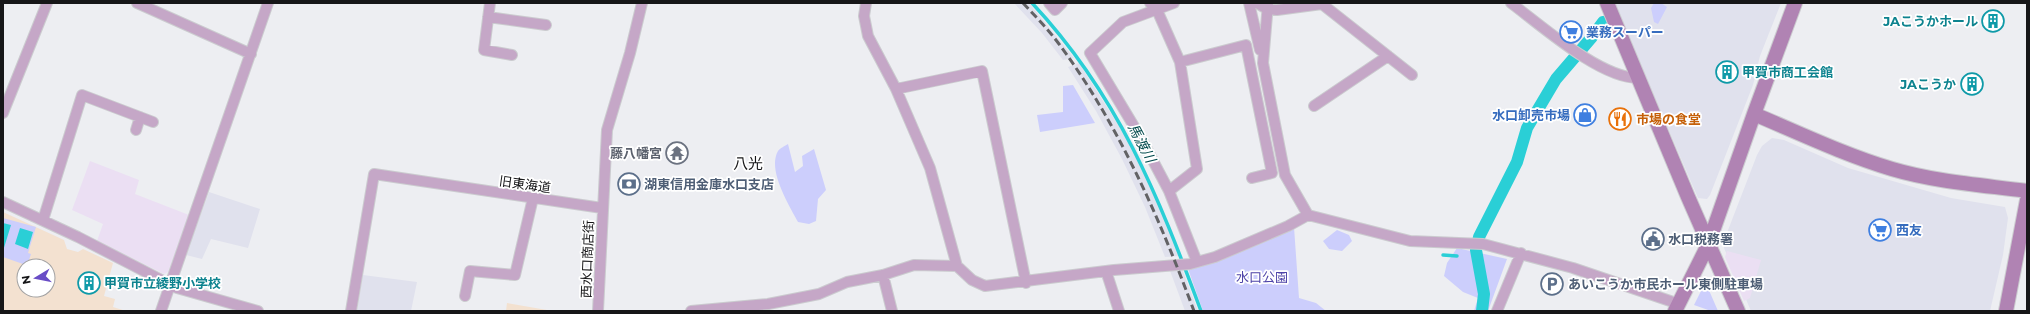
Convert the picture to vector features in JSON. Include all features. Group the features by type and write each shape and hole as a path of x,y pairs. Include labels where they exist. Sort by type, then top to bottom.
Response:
{"street":[{"path":"3,113 47,3"},
{"path":"137,3 251,54"},
{"path":"161,311 268,3"},
{"path":"490,3 484,50 512,55"},
{"path":"602,208 607,130 630,53 642,3"},
{"path":"866,3 864,16 868,36 896,89 930,168 957,266 972,280 985,286 1026,283 1106,271 1189,264 1215,257 1288,226 1308,215 1410,241 1476,243 1521,253 1587,272 1677,307 1708,245 1795,3"},
{"path":"1049,3 1056,10 1062,3"},
{"path":"1174,3 1153,6 1123,22 1090,53 1141,138 1169,190 1189,264"},
{"path":"1249,3 1263,63 1285,175 1308,215"},
{"path":"1257,3 1277,10 1322,4 1412,75"},
{"path":"1511,3 1578,52 1623,77 1638,78"},
{"path":"1607,3 1708,245 1738,311"},
{"path":"1153,6 1180,62 1198,169 1169,190"},
{"path":"1263,63 1268,6"},
{"path":"488,17 546,25"},
{"path":"1180,62 1246,46 1272,173 1252,178"},
{"path":"1314,106 1388,56"},
{"path":"896,89 982,71 1026,283"},
{"path":"42,220 82,95 153,122"},
{"path":"1754,114 1856,157 1892,169 1943,180 2027,191"},
{"path":"136,130 140,118"},
{"name":"旧東海道","path":"351,311 374,174 602,208"},
{"path":"465,296 470,271 516,275 533,198"},
{"path":"2006,311 2027,200"},
{"path":"3,202 170,283 177,288 258,311"},
{"name":"西水口商店街","path":"598,311 602,208"},
{"path":"1497,311 1521,253"},
{"path":"691,311 769,307 819,294 846,282 883,275 914,265 957,266"},
{"path":"1106,271 1119,311"},
{"path":"883,275 892,311"}],"shaded area":[{"path":"1014,3 1029,3 1074,58 1063,60 1042,33"},
{"path":"1614,3 1781,3 1760,56 1753,85 1710,195 1707,199 1698,198"},
{"path":"1079,63 1124,134 1155,194 1179,256 1165,257 1145,207 1122,159 1096,111 1068,67"},
{"name":"西友","path":"1772,138 1784,140 1848,168 1951,198 2005,207 2008,218 2003,255 1990,311 1751,311 1724,248 1725,238 1757,155 1762,146"},
{"path":"90,161 139,180 135,194 189,215 168,272 164,274 97,241 103,224 72,210"},
{"path":"209,192 260,209 248,248 211,239 202,259 186,255"},
{"path":"3,212 64,240 67,249 78,252 83,249 113,263 104,296 115,299 113,307 126,311 3,311"},
{"path":"3,223 11,225 3,251"},
{"path":"20,228 33,232 28,249 15,244"},
{"path":"1727,251 1761,260 1750,298 1744,301 1725,257"},
{"path":"1181,266 1198,311 1185,311 1169,268"},
{"path":"363,275 417,282 411,311 357,311"},
{"path":"507,303 547,310 547,311 506,311"}],"green space":[{"path":"1654,3 1661,3 1667,7 1658,24 1654,22 1651,8"},
{"path":"1073,85 1095,123 1040,132 1037,115 1063,112 1063,86"},
{"path":"788,144 795,172 803,166 802,156 814,149 826,190 818,199 816,221 809,224 798,222 780,187 777,177 775,159 778,151"},
{"path":"3,218 36,227 28,253 31,254 30,258 16,258 16,262 3,257"},
{"name":"水口公園","path":"1294,227 1299,298 1316,303 1326,311 1203,311 1187,266"},
{"path":"1337,230 1349,235 1352,241 1342,251 1329,249 1323,241"},
{"path":"1457,248 1507,259 1488,311 1474,311 1478,298 1463,292 1444,276 1447,263"},
{"path":"1704,285 1708,288 1718,311 1711,311 1694,305"}],"waterway":[{"name":"馬渡川","path":"1032,3 1062,38 1089,74 1112,110 1133,148 1169,227 1201,311"},
{"path":"1482,311 1484,294 1476,250 1479,237 1517,162 1527,128 1556,79 1603,22"},
{"path":"1443,255 1457,256"}],"railway":[{"path":"1023,3 1059,44 1081,75 1119,139 1167,241 1194,311"}],"place":[{"name":"JAこうかホール","path":"1993,21"},
{"name":"業務スーパー","path":"1571,32"},
{"name":"甲賀市商工会館","path":"1727,72"},
{"name":"JAこうか","path":"1972,84"},
{"name":"水口卸売市場","path":"1585,115"},
{"name":"市場の食堂","path":"1620,119"},
{"name":"藤八幡宮","path":"677,153"},
{"name":"湖東信用金庫水口支店","path":"629,184"},
{"name":"西友","path":"1880,230"},
{"name":"水口税務署","path":"1653,239"},
{"name":"甲賀市立綾野小学校","path":"89,283"},
{"name":"あいこうか市民ホール東側駐車場","path":"1552,284"}],"district":[{"name":"八光","path":"748,164"}]}
